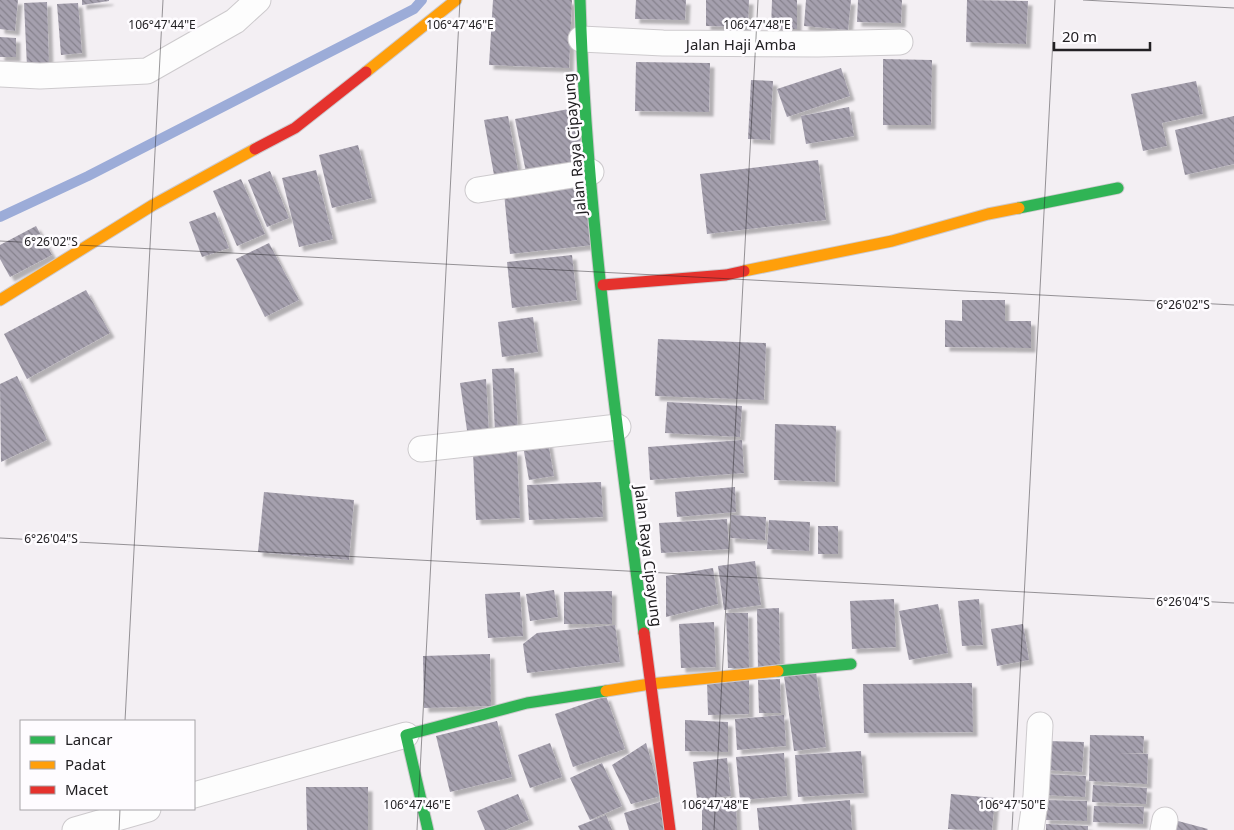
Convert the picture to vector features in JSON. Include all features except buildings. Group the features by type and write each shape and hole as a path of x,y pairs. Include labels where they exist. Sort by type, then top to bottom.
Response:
{"street":[{"path":"0,74 40,76 147,71 235,21 258,0"},
{"path":"0,300 153,205 296,128 456,0"},
{"name":"Jalan Raya Cipayung","path":"580,0 582,84 618,427 670,830"},
{"name":"Jalan Haji Amba","path":"581,39 663,43 818,44 900,42"},
{"path":"478,190 591,172"},
{"path":"603,285 726,275 892,241 988,214 1118,188"},
{"path":"421,448 618,427"},
{"path":"195,795 527,702 650,684 851,664"},
{"path":"1031,830 1036,796 1040,725"},
{"path":"406,735 428,830"},
{"path":"75,830 145,810"}],"waterway":[{"path":"0,217 88,176 414,9 422,0"}],"traffic: fast":[{"path":"580,0 583,79 596,238 613,396 644,633"},
{"path":"1019,208 1118,188"},
{"path":"778,671 851,664"},
{"path":"428,830 406,735 527,703 606,691"}],"traffic: slow":[{"path":"366,72 456,0"},
{"path":"0,300 153,205 255,149"},
{"path":"744,271 892,241 988,214 1019,208"},
{"path":"606,691 650,684 778,671"}],"traffic: jam":[{"path":"255,149 295,128 366,72"},
{"path":"603,285 726,275 744,271"},
{"path":"644,633 670,830"}]}
